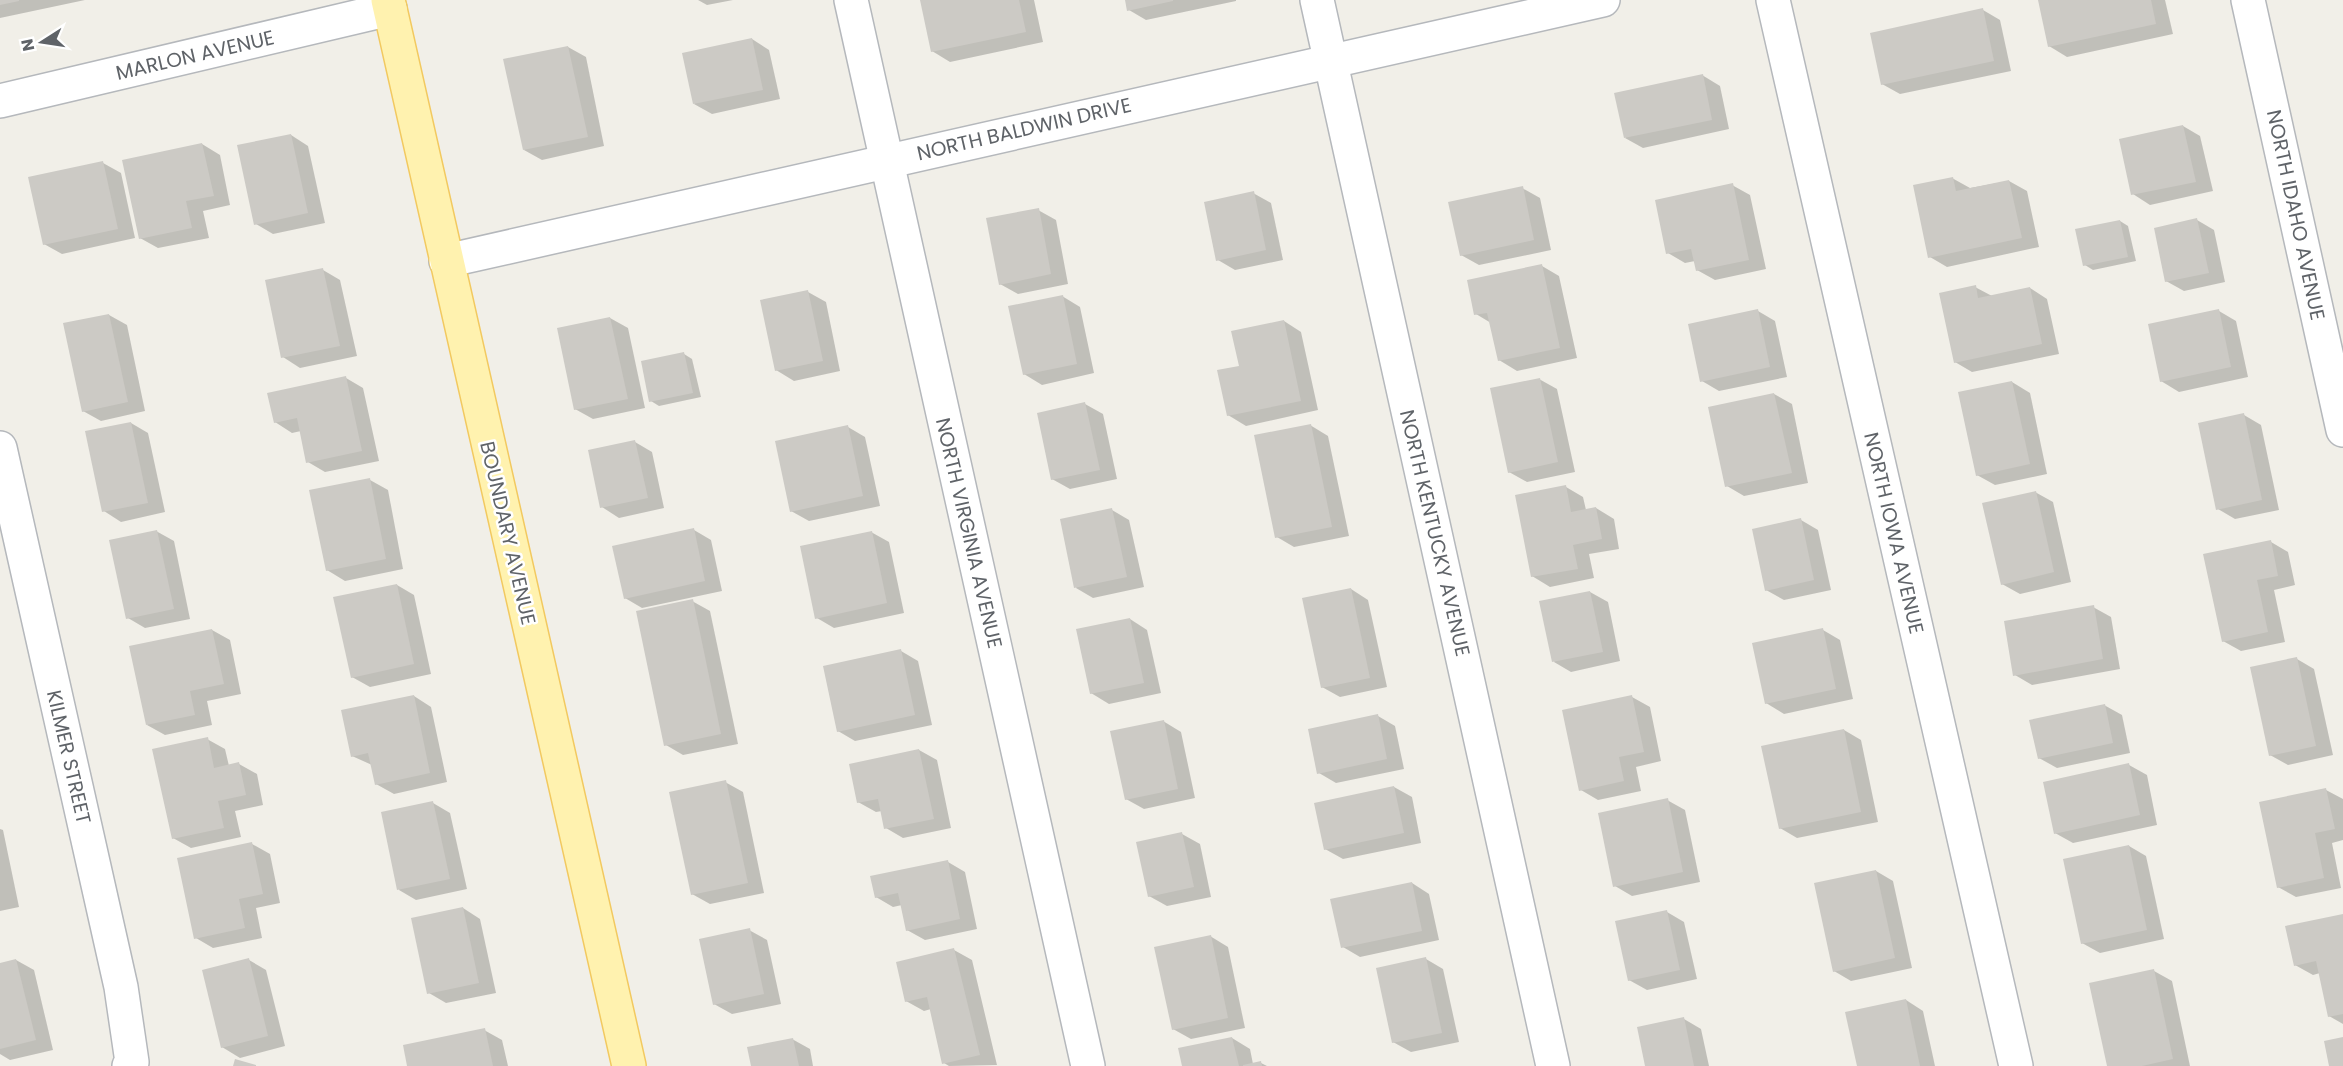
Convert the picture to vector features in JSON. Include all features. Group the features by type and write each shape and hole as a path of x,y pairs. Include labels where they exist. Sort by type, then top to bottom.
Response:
{"main road":[{"name":"BOUNDARY AVENUE","path":"389,4 629,1066"}],"street":[{"name":"NORTH VIRGINIA AVENUE","path":"851,0 1088,1066"},
{"name":"NORTH KENTUCKY AVENUE","path":"1317,0 1553,1066"},
{"name":"NORTH BALDWIN DRIVE","path":"446,261 1603,0"},
{"name":"NORTH IOWA AVENUE","path":"1773,0 2016,1066"},
{"name":"NORTH IDAHO AVENUE","path":"2248,0 2343,430"},
{"name":"MARLON AVENUE","path":"0,101 389,4"},
{"name":"KILMER STREET","path":"0,448 120,987 132,1062 129,1066"}],"building":[{"path":"0,0 19,0 19,1 0,5"},
{"path":"920,0 1019,0 1026,32 931,52"},
{"path":"1125,0 1173,0 1173,1 1127,11"},
{"path":"2038,0 2151,0 2156,24 2048,47"},
{"path":"1983,8 1994,61 1881,85 1870,33"},
{"path":"752,38 763,90 693,104 682,53"},
{"path":"568,46 588,137 523,150 503,59"},
{"path":"1703,74 1712,120 1624,138 1614,93"},
{"path":"2183,125 2196,182 2131,195 2119,139"},
{"path":"291,134 308,213 254,225 237,145"},
{"path":"202,143 214,196 186,201 192,228 139,239 122,160"},
{"path":"103,161 118,229 43,245 28,177"},
{"path":"1953,177 1956,191 2009,180 2022,238 1928,258 1913,185"},
{"path":"1733,183 1749,260 1696,271 1691,249 1666,254 1655,200"},
{"path":"1523,186 1534,240 1460,256 1448,202"},
{"path":"1254,191 1266,250 1216,261 1204,202"},
{"path":"1039,208 1051,274 999,285 986,218"},
{"path":"2197,218 2209,273 2165,282 2154,228"},
{"path":"2120,220 2128,257 2083,266 2075,229"},
{"path":"1542,264 1560,348 1498,361 1487,313 1474,315 1467,280"},
{"path":"323,268 340,346 281,358 265,280"},
{"path":"1976,285 1978,298 2030,287 2042,344 1954,363 1939,293"},
{"path":"808,290 823,361 775,371 760,300"},
{"path":"1063,295 1077,364 1023,375 1008,306"},
{"path":"1758,309 1770,367 1700,382 1688,324"},
{"path":"2219,309 2231,367 2160,382 2148,324"},
{"path":"109,314 128,402 82,412 63,323"},
{"path":"610,317 628,399 574,410 557,328"},
{"path":"1284,320 1301,401 1227,416 1217,370 1239,366 1231,331"},
{"path":"684,352 693,393 649,402 641,361"},
{"path":"346,376 362,451 306,463 297,418 274,423 267,393"},
{"path":"1540,378 1558,462 1508,473 1490,388"},
{"path":"2012,381 2030,464 1976,476 1958,392"},
{"path":"1774,393 1792,473 1725,487 1708,407"},
{"path":"1085,402 1100,470 1051,480 1037,413"},
{"path":"2244,413 2262,500 2216,510 2198,423"},
{"path":"131,422 148,503 102,512 85,431"},
{"path":"1311,424 1332,527 1275,538 1254,435"},
{"path":"848,425 863,496 790,512 775,441"},
{"path":"635,440 648,498 600,508 588,450"},
{"path":"370,478 386,559 326,571 309,490"},
{"path":"1566,485 1571,512 1596,507 1602,539 1573,545 1578,569 1531,577 1515,495"},
{"path":"2036,491 2054,572 2001,585 1982,503"},
{"path":"1112,508 1127,577 1074,588 1060,519"},
{"path":"1801,518 1814,580 1765,591 1752,529"},
{"path":"694,528 705,581 624,599 612,546"},
{"path":"157,530 174,609 126,619 109,540"},
{"path":"872,531 887,603 815,619 800,546"},
{"path":"2271,540 2278,576 2257,580 2268,632 2222,642 2203,554"},
{"path":"397,584 414,664 351,678 333,597"},
{"path":"1351,588 1370,678 1321,688 1302,598"},
{"path":"1590,591 1603,652 1552,662 1539,601"},
{"path":"693,599 721,734 664,746 636,611"},
{"path":"2094,605 2103,659 2013,676 2004,621"},
{"path":"1130,618 1144,683 1090,694 1076,629"},
{"path":"1823,628 1836,689 1765,704 1752,643"},
{"path":"212,629 224,684 190,691 195,715 146,725 129,646"},
{"path":"901,649 915,715 837,732 823,666"},
{"path":"2297,657 2316,746 2269,756 2250,667"},
{"path":"414,695 430,773 375,785 368,753 351,757 341,710"},
{"path":"1632,695 1644,752 1619,757 1624,781 1579,791 1562,710"},
{"path":"2105,704 2113,743 2038,759 2029,720"},
{"path":"1378,714 1387,759 1317,774 1308,729"},
{"path":"1164,720 1178,789 1125,800 1110,731"},
{"path":"1844,729 1861,812 1779,829 1761,746"},
{"path":"208,737 214,768 239,762 246,795 218,801 224,828 172,839 152,749"},
{"path":"919,749 934,819 884,829 878,799 857,803 849,764"},
{"path":"2129,763 2140,815 2054,834 2043,782"},
{"path":"726,780 748,883 691,895 669,792"},
{"path":"1394,786 1404,833 1324,850 1314,803"},
{"path":"2326,788 2335,829 2315,833 2324,878 2277,888 2259,802"},
{"path":"1668,798 1683,872 1613,887 1598,813"},
{"path":"433,801 450,879 397,890 381,812"},
{"path":"1182,832 1194,887 1148,897 1136,842"},
{"path":"252,842 263,894 239,899 245,928 194,939 177,858"},
{"path":"2129,845 2147,930 2081,944 2063,859"},
{"path":"948,860 960,919 906,931 898,893 875,898 870,876"},
{"path":"1876,870 1895,958 1833,972 1814,883"},
{"path":"1412,882 1422,931 1341,948 1330,899"},
{"path":"463,907 479,983 427,994 411,918"},
{"path":"1667,910 1680,970 1628,981 1615,921"},
{"path":"2343,914 2343,1014 2328,1017 2316,961 2294,966 2285,926"},
{"path":"750,928 764,994 713,1005 699,939"},
{"path":"1211,935 1228,1018 1172,1030 1154,947"},
{"path":"954,948 980,1055 942,1064 927,997 905,1002 896,962"},
{"path":"1426,957 1442,1033 1392,1043 1376,968"},
{"path":"249,958 268,1036 221,1048 202,970"},
{"path":"16,959 36,1040 0,1049 0,963"},
{"path":"2154,969 2173,1059 2142,1066 2107,1066 2089,983"},
{"path":"1906,999 1920,1066 1857,1066 1845,1012"},
{"path":"1684,1017 1694,1066 1645,1066 1637,1027"},
{"path":"485,1028 493,1066 407,1066 403,1045"},
{"path":"1232,1037 1239,1066 1182,1066 1178,1048"},
{"path":"2343,1037 2343,1066 2329,1066 2324,1041"},
{"path":"793,1038 799,1066 751,1066 747,1047"},
{"path":"235,1059 256,1065 256,1066 233,1066"},
{"path":"1261,1061 1262,1066 1243,1066 1243,1065"}]}
